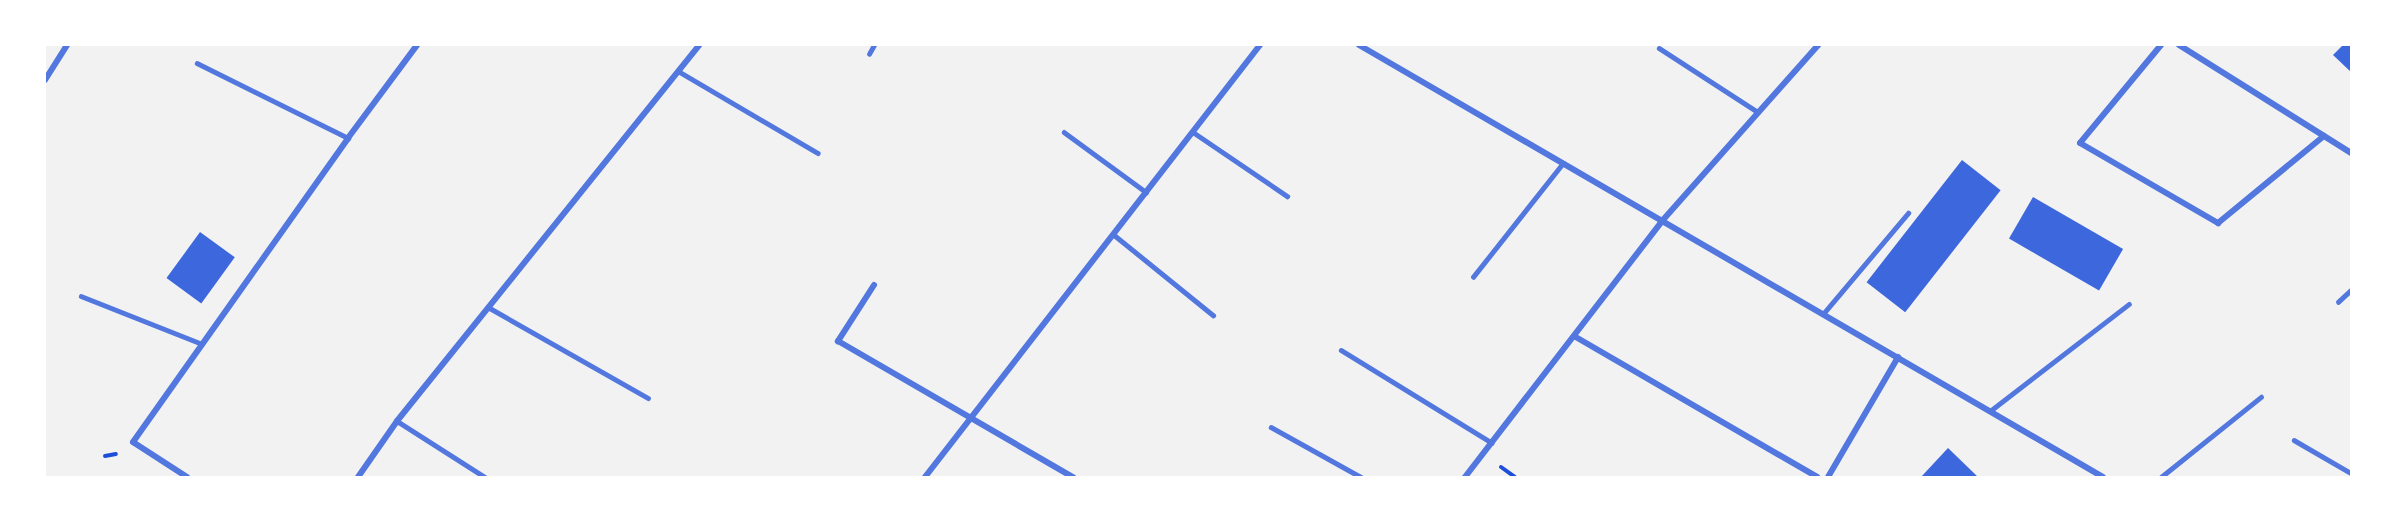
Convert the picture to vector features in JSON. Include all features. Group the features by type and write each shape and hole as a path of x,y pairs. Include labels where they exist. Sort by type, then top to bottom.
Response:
{"street":[{"path":"45,80 67,45"},
{"path":"187,477 133,442 348,138 417,45"},
{"path":"358,477 397,422 699,45"},
{"path":"925,477 1260,45"},
{"path":"1359,45 2103,477"},
{"path":"1465,477 1662,221 1818,45"},
{"path":"2161,45 2080,142 2218,223 2324,136"},
{"path":"2179,45 2351,153"},
{"path":"874,285 838,341 1073,477"},
{"path":"1574,336 1817,477"},
{"path":"1828,477 1898,357"}],"lane":[{"path":"869,54 874,45"},
{"path":"1659,48 1758,112"},
{"path":"197,63 348,138"},
{"path":"678,71 818,153"},
{"path":"1064,132 1146,192"},
{"path":"1193,132 1287,196"},
{"path":"1473,277 1563,163"},
{"path":"1823,314 1908,213"},
{"path":"1113,234 1213,315"},
{"path":"2338,302 2351,290"},
{"path":"81,296 202,344"},
{"path":"1990,411 2129,304"},
{"path":"488,307 648,398"},
{"path":"1341,350 1492,443"},
{"path":"2161,477 2260,397"},
{"path":"397,422 485,477"},
{"path":"1271,427 1361,477"},
{"path":"2294,440 2351,473"}],"building":[{"path":"2343,45 2351,45 2351,72 2333,55"},
{"path":"1962,160 2001,190 1905,312 1867,282"},
{"path":"2033,197 2123,249 2099,291 2009,239"},
{"path":"200,232 235,257 201,303 166,278"},
{"path":"1948,448 1978,477 1921,477"}]}
